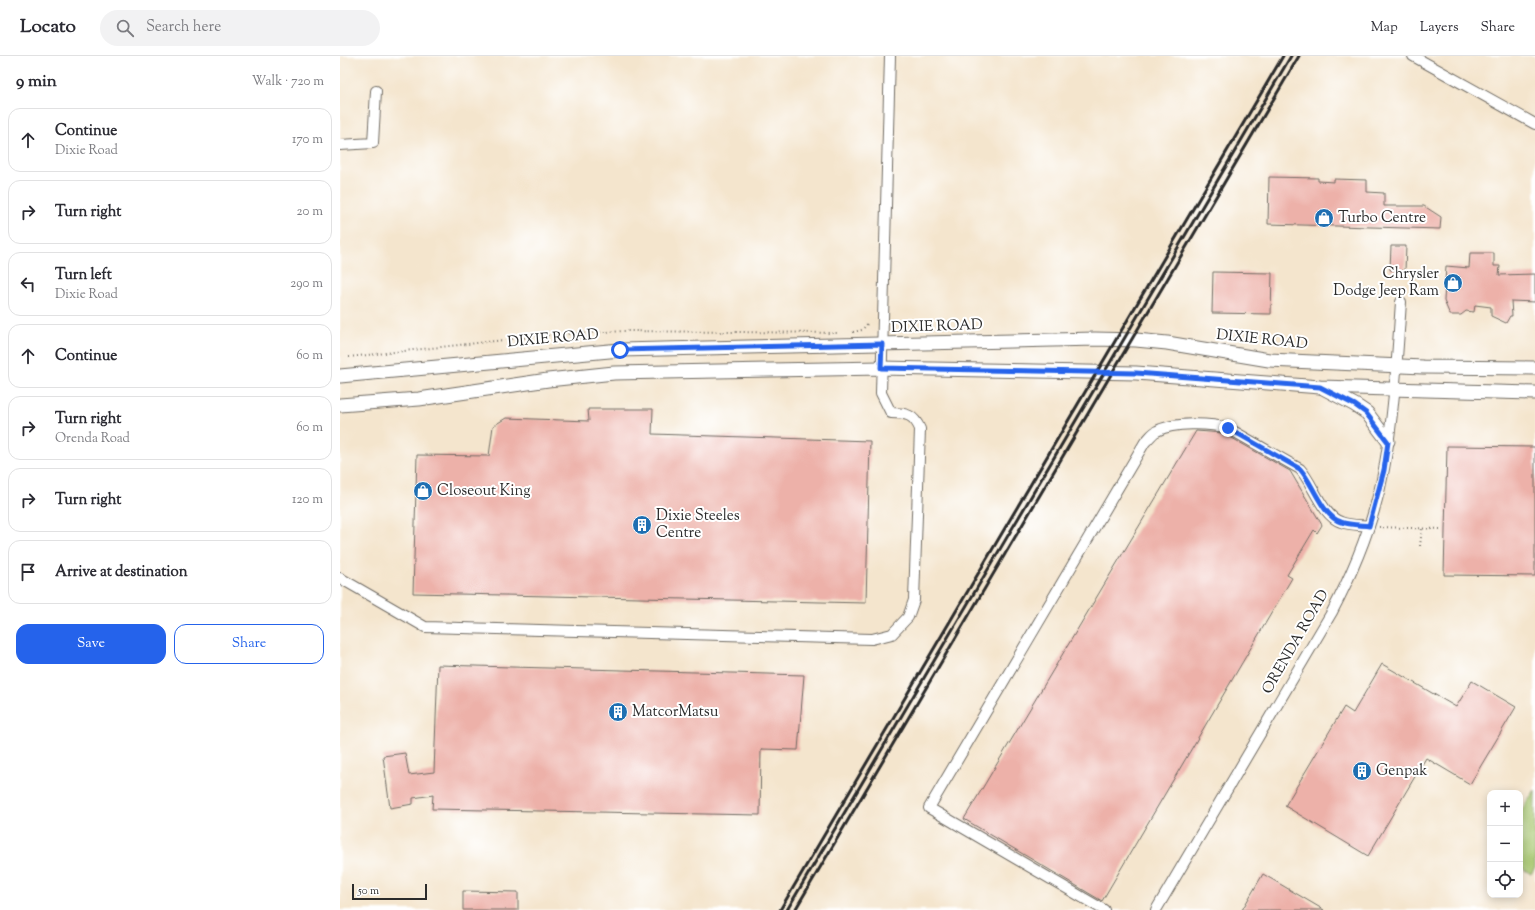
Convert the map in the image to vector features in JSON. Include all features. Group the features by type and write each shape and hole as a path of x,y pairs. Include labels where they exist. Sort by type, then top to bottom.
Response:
{"main road":[{"name":"DIXIE ROAD","path":"342,375 620,350 1095,339 1136,340 1269,360 1396,366 1535,368"},
{"path":"343,406 419,399 548,380 614,373 881,368 1136,373 1320,387 1535,393"},
{"path":"1320,387 1355,405 1366,413 1388,442"}],"street":[{"path":"340,578 425,627 872,639 892,634 908,617 914,600 920,429 916,421 907,413 891,413 881,393 890,56"},
{"path":"1413,56 1535,124"},
{"path":"340,145 373,143 376,91"},
{"name":"ORENDA ROAD","path":"1156,910 1332,612 1350,575 1369,526 1384,470 1394,389 1401,302"},
{"path":"1104,910 929,808 1145,442 1155,432 1169,426 1216,425 1228,428 1300,469 1308,478 1327,512 1333,518 1341,522 1369,526"}],"path":[{"path":"853,333 862,330 867,324"},
{"path":"349,357 550,335 624,331 845,333"},
{"path":"1369,526 1442,529"},
{"path":"1420,546 1422,528"}],"green space":[{"path":"1535,790 1535,868 1531,874 1523,869 1523,808"}],"building":[{"path":"1269,177 1318,178 1318,181 1334,182 1334,179 1367,180 1367,192 1384,193 1384,206 1424,206 1441,217 1440,229 1268,224"},
{"path":"1391,246 1406,246 1405,271 1390,270"},
{"path":"1470,253 1494,253 1494,266 1500,266 1499,275 1535,274 1535,302 1511,301 1512,316 1510,316 1506,323 1491,316 1491,307 1475,305 1474,312 1466,311 1461,315 1450,315 1444,301 1446,266 1469,268"},
{"path":"1213,272 1272,273 1271,314 1212,313"},
{"name":"Dixie Steeles Centre","path":"588,409 653,409 652,434 870,441 866,603 413,593 417,455 489,456 493,426 506,418 589,421"},
{"path":"1196,431 1223,433 1290,471 1322,525 1317,533 1314,530 1287,575 1292,578 1102,901 964,819"},
{"path":"1447,446 1535,447 1535,576 1444,575"},
{"name":"Genpak","path":"1382,664 1456,707 1472,681 1516,707 1470,784 1426,758 1368,856 1285,806 1344,707 1353,713"},
{"name":"MatcorMatsu","path":"438,665 804,675 798,750 761,749 760,815 432,809 433,795 413,798 413,804 390,808 383,756 405,753 409,775 434,772"},
{"path":"1263,874 1324,910 1242,910"},
{"path":"463,891 518,892 518,910 463,910"}],"railway":[{"path":"780,910 1283,56"},
{"path":"787,910 1291,56"},
{"path":"795,910 1299,56"}],"place":[{"name":"Turbo Centre","path":"1324,218"},
{"name":"Chrysler Dodge Jeep Ram","path":"1453,283"},
{"name":"Closeout King","path":"423,491"},
{"name":"Dixie Steeles Centre","path":"642,525"},
{"name":"MatcorMatsu","path":"618,712"},
{"name":"Genpak","path":"1362,771"}],"route":[{"path":"620,350 882,344 881,368 1136,373 1320,387 1355,405 1366,413 1388,442 1384,470 1369,526 1341,522 1333,518 1327,512 1308,478 1300,469 1228,428"}]}
